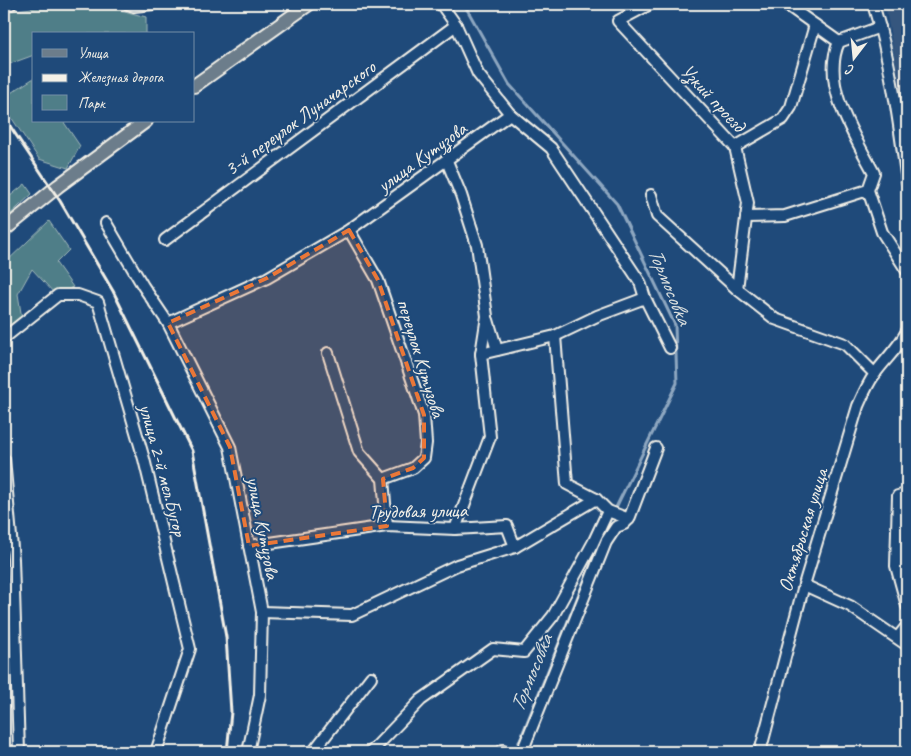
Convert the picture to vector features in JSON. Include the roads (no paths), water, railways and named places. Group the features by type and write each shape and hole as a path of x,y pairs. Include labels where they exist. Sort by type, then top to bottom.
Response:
{"main road":[{"path":"195,85 309,4"},
{"path":"4,230 58,186 145,122"}],"street":[{"path":"4,5 10,4"},
{"path":"128,4 134,6 153,4"},
{"path":"440,4 456,25 478,74 510,114 551,148 640,282 645,298 670,348"},
{"name":"Узкий проезд","path":"650,4 618,21 735,147 748,203 737,289"},
{"path":"782,4 839,42"},
{"path":"873,4 880,27 896,106 907,182"},
{"name":"3-й переулок Луначарского","path":"165,240 456,25"},
{"path":"735,147 783,119 791,107 815,26"},
{"path":"880,27 839,42 834,52 834,84 848,126 874,173 868,190 882,232 907,271"},
{"name":"улица Кутузова","path":"168,323 267,278 349,230 510,114"},
{"path":"447,161 461,195 476,245 487,316 498,350"},
{"path":"746,217 785,216 868,190"},
{"path":"651,195 657,216 737,289 775,319 845,344 875,374"},
{"name":"улица Кутузова","path":"106,223 143,286 168,323 230,447 262,612 260,695 248,752"},
{"name":"переулок Кутузова","path":"349,230 378,280 424,415 426,443 424,458 413,468 383,479"},
{"name":"улица 2-й мел.Бугор","path":"4,338 58,295 78,295 98,302 144,459 190,649 156,752"},
{"path":"481,354 555,336 597,316 645,298"},
{"path":"455,529 490,437 481,354 487,316"},
{"name":"Октябрьская улица","path":"760,752 804,585 858,406 865,389 875,374 901,344 907,331"},
{"path":"555,336 567,484 596,499 608,511 629,519"},
{"path":"328,353 359,452 383,479 388,526"},
{"path":"522,752 606,542 616,527 624,524 629,519 656,448"},
{"path":"4,459 13,559 18,752"},
{"path":"907,494 898,496 896,566 907,606"},
{"path":"262,612 352,615 457,565 515,546 596,499"},
{"path":"371,752 421,700 493,649 524,652 553,616 593,543 608,511"},
{"name":"Трудовая улица","path":"248,546 388,526 455,529 506,526 515,546"},
{"path":"804,585 850,606 898,637 907,645"},
{"path":"898,637 907,626"},
{"path":"313,752 371,677"}],"waterway":[{"name":"Тормосовка","path":"464,4 509,84 617,204 675,325 677,383 602,536 515,752"}],"railway":[{"path":"4,117 60,201 113,291 192,451 226,637 231,712 227,752"}]}
